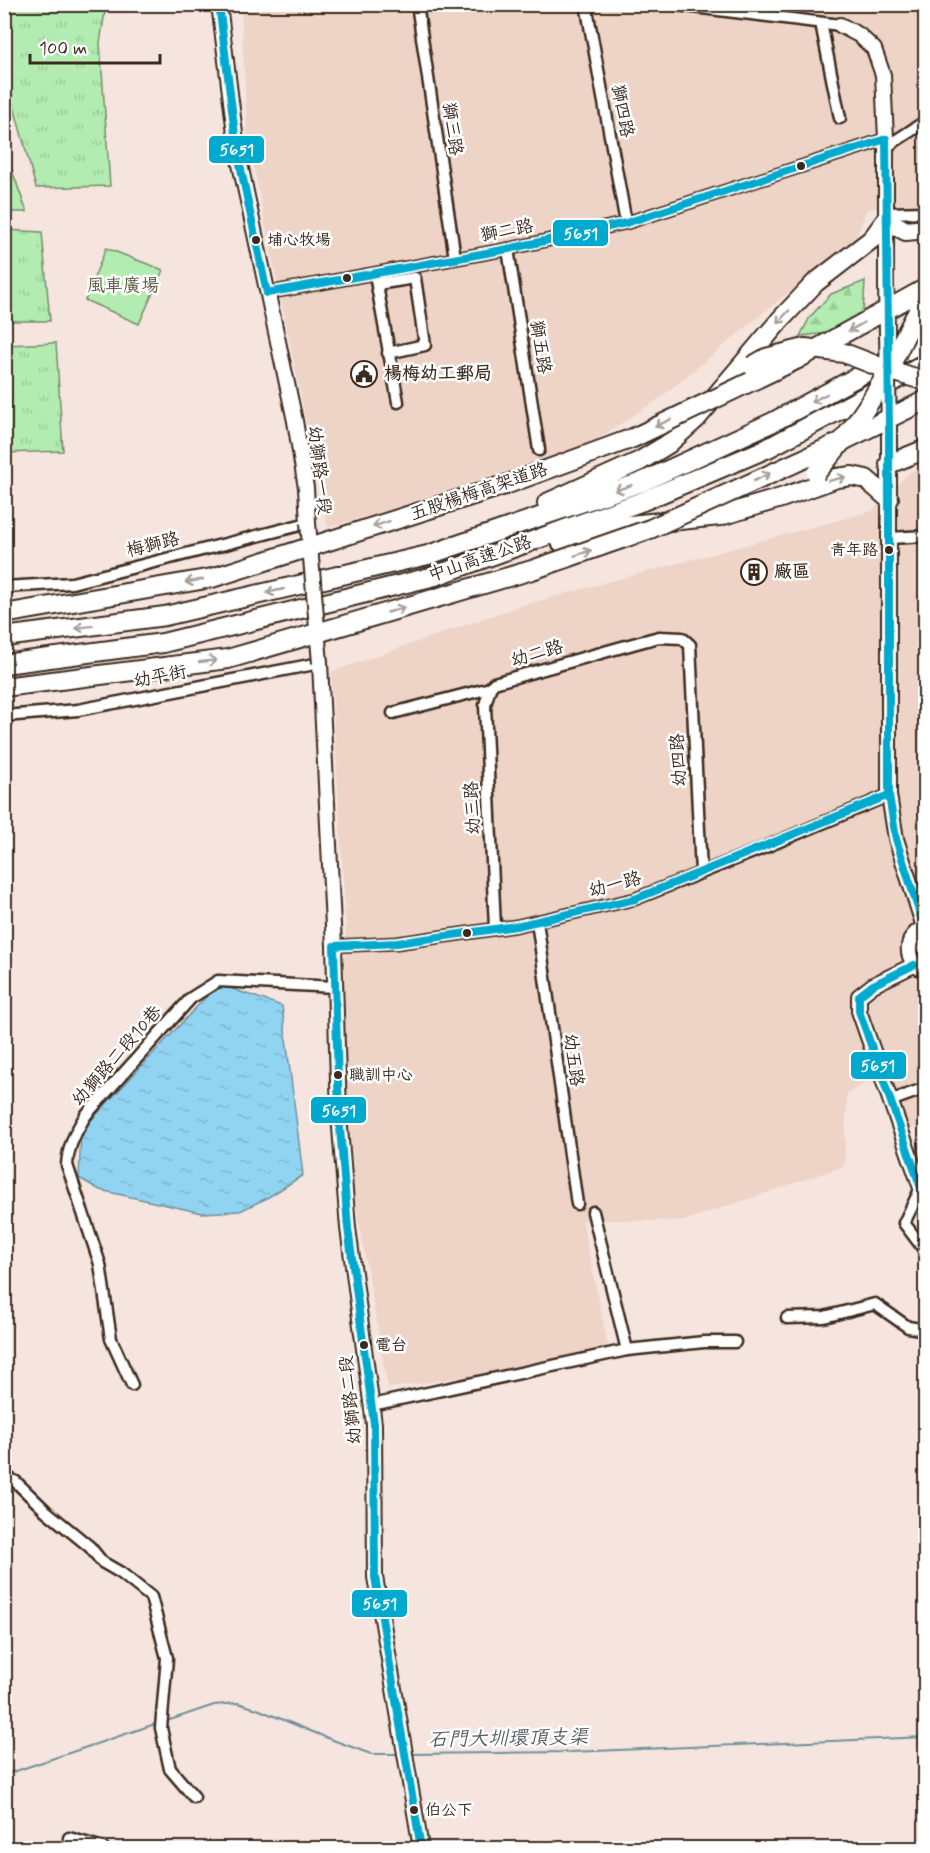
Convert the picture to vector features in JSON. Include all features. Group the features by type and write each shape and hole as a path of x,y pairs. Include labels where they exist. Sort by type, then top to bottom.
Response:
{"highway":[{"path":"452,547 640,461 668,444 697,418 781,319 815,284 872,239 886,217 906,231 926,230"},
{"name":"五股楊梅高架道路","path":"4,614 212,578 505,485 633,438 798,359 926,288"},
{"path":"782,498 816,473 838,448 861,416 888,370 926,298"},
{"name":"中山高速公路","path":"4,637 165,616 428,555 642,482 773,422 926,340"},
{"path":"729,380 766,358 805,348 844,353 888,370 926,381"},
{"name":"中山高速公路","path":"4,664 163,644 435,576 643,501 768,448 926,364"},
{"path":"4,687 228,659 532,570 650,529 845,440 926,400"},
{"path":"889,464 926,449"},
{"path":"435,576 621,525 720,516 782,498 837,478 852,476 866,479 889,499"}],"street":[{"name":"幼獅路一段","path":"219,4 237,150 295,421 306,488 320,663 334,946"},
{"name":"獅三路","path":"417,4 455,258"},
{"name":"獅四路","path":"586,4 627,223"},
{"path":"669,4 840,25 860,35 874,49 883,75 886,143 889,430 889,795 896,839 925,927 913,935 908,947 908,953 920,968 873,985 859,996 859,1011 923,1190 904,1223 926,1252"},
{"path":"820,22 840,118"},
{"name":"獅二路","path":"267,293 376,279 455,258 627,223 886,143 926,121"},
{"path":"886,217 926,212"},
{"name":"獅五路","path":"508,249 539,450"},
{"path":"388,352 425,345 415,278 376,279 388,352 398,402"},
{"name":"梅獅路","path":"4,587 72,583 308,523"},
{"path":"889,538 926,536"},
{"name":"幼二路","path":"393,713 490,688 494,683 659,637 682,638 690,645"},
{"name":"幼四路","path":"690,645 701,872"},
{"name":"幼平街","path":"4,716 78,710 320,663"},
{"name":"幼三路","path":"490,688 485,705 495,928"},
{"name":"幼一路","path":"334,946 397,943 495,928 635,899 889,795"},
{"name":"幼五路","path":"537,921 577,1204"},
{"name":"幼獅路二段","path":"334,946 339,1115 348,1228 374,1424 375,1577 420,1848"},
{"name":"幼獅路二段10巷","path":"132,1384 111,1339 100,1264 67,1165 68,1152 76,1130 86,1114 191,998 218,981 335,987"},
{"path":"890,1101 926,1088"},
{"path":"593,1212 627,1350"},
{"path":"787,1318 824,1317 875,1304 908,1327 926,1330"},
{"path":"372,1405 627,1350 704,1341 735,1342"},
{"path":"4,1476 16,1482 46,1511 90,1547 102,1562 151,1596 167,1658 162,1724 170,1769 194,1797"},
{"path":"69,1838 103,1848"}],"shaded area":[{"path":"241,5 925,5 925,207 899,205 867,209 853,246 784,296 660,398 573,455 328,527 247,131"},
{"path":"925,464 925,1126 907,1130 885,1070 847,1094 844,1166 683,1221 582,1220 610,1356 388,1388 351,1176 342,1035 346,927 331,672 523,605 872,511 909,473"}],"green space":[{"path":"4,5 106,5 100,43 110,186 36,188 10,92"},
{"path":"5,151 27,212 5,212"},
{"path":"4,230 42,232 50,321 5,321"},
{"name":"風車廣場","path":"106,248 163,270 139,324 85,300"},
{"path":"865,281 863,314 836,332 800,336 810,317 831,294"},
{"path":"56,343 63,451 5,453 5,345"}],"water":[{"path":"218,984 282,1006 303,1175 267,1198 240,1211 202,1213 100,1190 79,1178 81,1131"}],"waterway":[{"name":"石門大圳環頂支渠","path":"167,1721 214,1705 238,1703 371,1754 400,1754"},
{"name":"石門大圳環頂支渠","path":"4,1775 158,1723"},
{"name":"石門大圳環頂支渠","path":"409,1754 571,1752 926,1737"}],"transit line":[{"name":"5651","path":"219,4 237,150 267,293"},
{"name":"5651","path":"886,139 889,795 896,839 924,927"},
{"name":"5651","path":"267,293 508,249 626,223 886,139"},
{"name":"5651","path":"421,1848 375,1577 374,1424 348,1228 339,1115 334,946 397,943 516,926 635,899 889,795"},
{"name":"5651","path":"914,965 873,985 859,996 859,1011 921,1188 926,1192"}],"place":[{"name":"埔心牧場","path":"256,240"},
{"name":"楊梅幼工郵局","path":"364,374"},
{"name":"青年路","path":"889,550"},
{"name":"廠區","path":"754,572"},
{"name":"職訓中心","path":"338,1075"},
{"name":"電台","path":"364,1345"},
{"name":"伯公下","path":"414,1810"}]}
